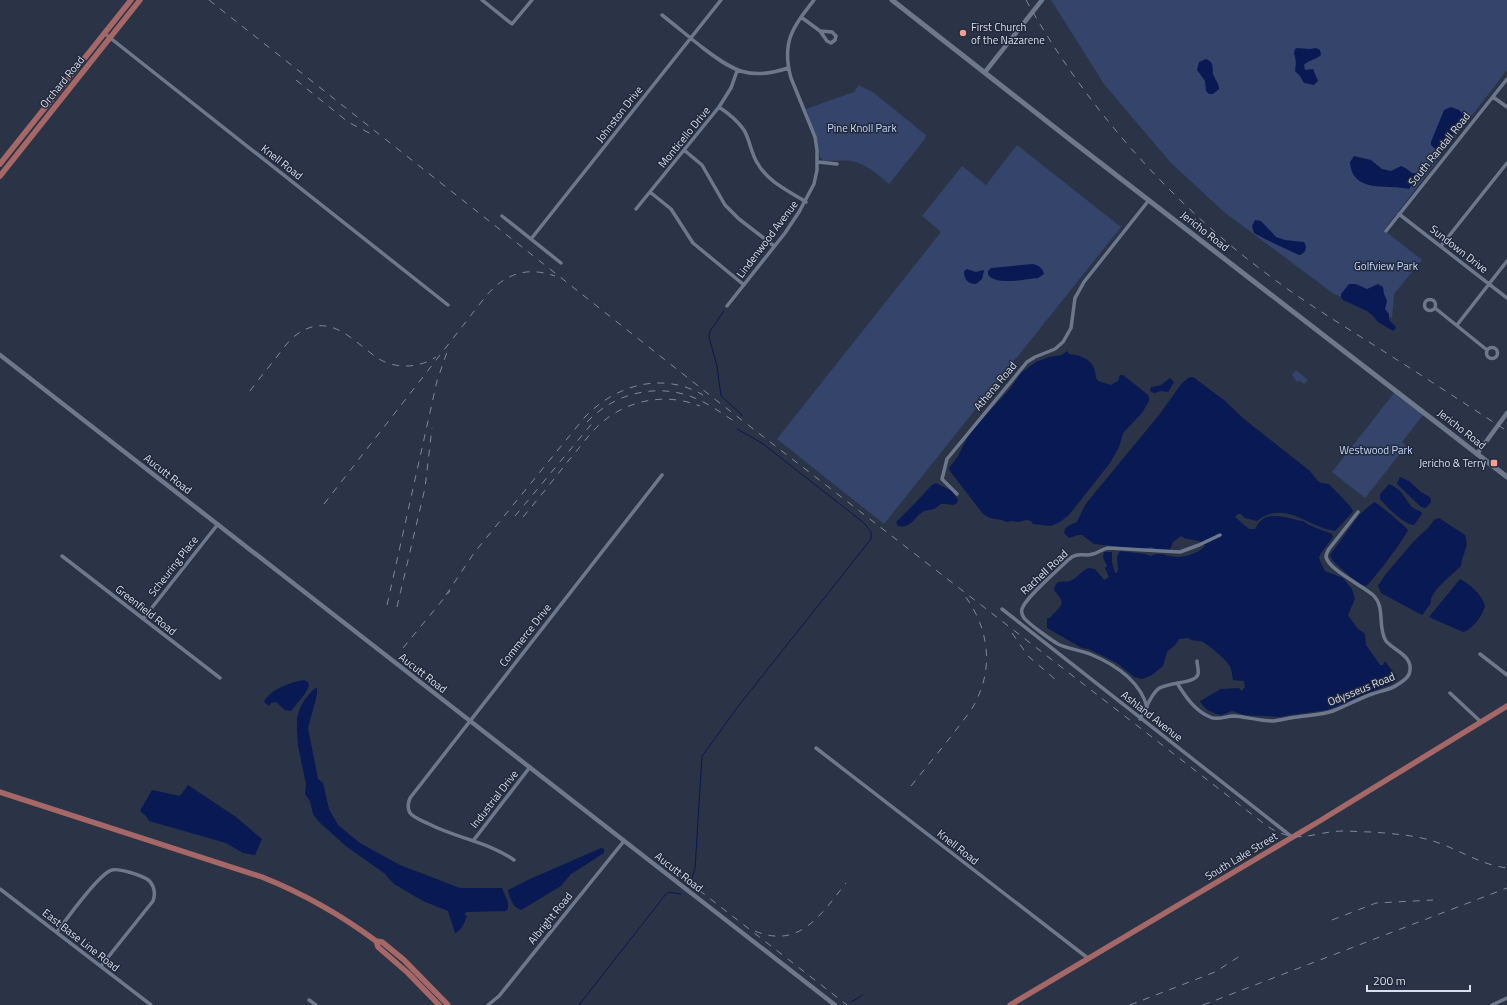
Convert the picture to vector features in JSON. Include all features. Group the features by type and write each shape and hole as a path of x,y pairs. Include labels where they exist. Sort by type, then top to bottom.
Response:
{"main road":[{"name":"Orchard Road","path":"0,164 131,0"},
{"name":"Orchard Road","path":"0,176 140,0"},
{"name":"Jericho Road","path":"892,0 1507,477"},
{"name":"South Lake Street","path":"1010,1005 1292,837 1507,706"},
{"path":"0,792 267,879 316,902 376,941 382,942 404,960 448,1005"},
{"path":"376,941 378,947 408,973 439,1005"}],"street":[{"path":"482,0 512,24 532,0"},
{"name":"Johnston Drive","path":"530,239 721,0"},
{"name":"Lindenwood Avenue","path":"727,306 785,234 806,202 814,184 818,162 817,150 814,137 788,68 788,44 791,32 814,0"},
{"path":"985,72 1042,0"},
{"path":"662,15 724,64 737,71 762,74 788,68"},
{"path":"801,17 820,31"},
{"name":"Knell Road","path":"104,34 448,305"},
{"name":"Monticello Drive","path":"636,209 719,107 731,88 737,71"},
{"name":"South Randall Road","path":"1386,231 1507,79"},
{"path":"1493,97 1507,107"},
{"path":"719,107 731,115 744,130 757,164 768,177 806,202"},
{"path":"684,150 702,165 725,205 739,219 774,246"},
{"path":"818,162 837,164"},
{"path":"1440,246 1507,163"},
{"path":"650,192 671,209 694,243 744,285"},
{"name":"Athena Road","path":"957,494 942,479 947,459 1027,362 1035,357 1056,349 1063,342 1071,328 1075,298 1084,282 1149,200"},
{"name":"Sundown Drive","path":"1399,214 1507,298"},
{"path":"502,216 561,263"},
{"path":"1457,325 1507,261"},
{"path":"1435,308 1487,350"},
{"name":"Aucutt Road","path":"0,355 835,1005"},
{"path":"1477,454 1507,414"},
{"name":"Commerce Drive","path":"473,841 444,832 418,819 409,812 407,804 410,798 662,475"},
{"name":"Odysseus Road","path":"1177,683 1190,702 1210,717 1220,719 1229,716 1240,716 1257,720 1274,721 1332,711 1373,693 1395,686 1406,679 1410,673 1410,665 1402,654 1393,648 1385,639 1380,607 1377,599 1351,581 1326,558 1329,549 1358,512"},
{"name":"Scheuring Place","path":"143,619 218,524"},
{"name":"Rachell Road","path":"1147,707 1145,698 1138,688 1125,675 1091,654 1056,642 1024,618 1021,612 1023,606 1028,598 1075,555 1091,555 1104,548 1180,552 1220,535"},
{"name":"Greenfield Road","path":"62,556 220,678"},
{"name":"Ashland Avenue","path":"1002,609 1292,837"},
{"path":"1480,654 1507,675"},
{"path":"1140,719 1155,692 1159,688 1168,684 1194,680 1198,676 1197,661"},
{"path":"1450,693 1481,722"},
{"name":"Knell Road","path":"816,748 1089,959"},
{"name":"Industrial Drive","path":"473,841 530,767"},
{"path":"473,841 503,852 514,860"},
{"name":"Albright Road","path":"488,1005 499,996 624,841"},
{"path":"57,932 78,904 107,872 118,869 149,880 155,891 153,901 101,966"},
{"name":"East Base Line Road","path":"0,889 151,1005"},
{"path":"1492,1005 1507,998"},
{"path":"309,1000 316,1005"}],"green space":[{"name":"Golfview Park","path":"1051,0 1507,0 1507,70 1384,230 1422,260 1394,294 1392,318 1334,294 1224,212 1170,162 1104,84"},
{"name":"Pine Knoll Park","path":"859,85 874,93 926,135 925,139 889,184 867,167 856,162 823,161 820,157 817,139 806,109 854,92"},
{"path":"1017,145 1121,227 884,524 777,439 941,232 922,216 962,166 986,185"},
{"path":"1296,370 1308,380 1304,384 1300,381 1297,382 1292,375"},
{"name":"Westwood Park","path":"1394,393 1423,415 1402,442 1406,446 1365,498 1332,472"}],"shaded area":[{"path":"1316,48 1320,50 1321,55 1304,65 1305,70 1313,69 1318,81 1314,85 1304,83 1295,71 1296,62 1294,53 1295,49"},
{"path":"1206,59 1212,64 1213,73 1219,87 1219,89 1213,94 1209,94 1206,91 1205,81 1197,70 1199,62"},
{"path":"1451,107 1459,110 1466,117 1439,153 1431,145 1431,142 1444,110"},
{"path":"1354,156 1371,160 1382,169 1391,171 1401,166 1412,173 1422,172 1409,189 1372,186 1357,179 1352,172 1350,162"},
{"path":"1255,220 1261,221 1276,237 1285,240 1304,242 1306,248 1304,252 1299,255 1254,233 1252,226"},
{"path":"1033,264 1037,265 1043,270 1044,274 1038,278 1005,281 992,278 988,275 988,271 991,268"},
{"path":"967,269 976,272 983,270 982,279 976,284 969,282 964,274 964,271"},
{"path":"1349,284 1356,284 1367,289 1378,284 1383,287 1387,301 1385,309 1389,314 1389,320 1396,328 1393,331 1378,322 1367,311 1343,300 1341,294"},
{"path":"1067,351 1069,354 1087,359 1094,368 1098,381 1111,385 1118,381 1120,375 1123,375 1147,394 1149,401 1142,413 1123,433 1119,447 1110,463 1069,515 1060,522 1051,526 1033,524 1031,521 1027,520 1019,522 1006,522 990,518 983,514 949,468 958,456 971,431 1009,390 1022,372 1036,362 1049,357 1062,355"},
{"path":"1193,377 1224,400 1244,419 1310,471 1317,480 1321,483 1329,484 1350,506 1353,511 1335,531 1325,529 1287,514 1277,513 1267,515 1257,521 1245,518 1241,514 1238,514 1235,517 1249,529 1255,529 1262,520 1267,517 1278,516 1303,521 1332,534 1333,537 1319,557 1320,561 1325,571 1343,578 1352,589 1355,599 1348,615 1357,628 1365,634 1366,645 1380,665 1383,665 1385,661 1396,676 1396,681 1393,683 1327,710 1279,717 1244,715 1232,711 1221,715 1206,709 1200,701 1221,689 1239,688 1242,691 1245,687 1244,681 1233,680 1231,668 1221,656 1203,642 1188,638 1179,639 1167,652 1163,666 1152,675 1142,679 1134,677 1117,663 1089,649 1082,648 1047,628 1047,618 1050,618 1060,607 1062,602 1054,590 1055,586 1059,582 1072,580 1088,568 1095,569 1104,580 1109,577 1105,568 1107,566 1103,557 1104,552 1112,552 1112,562 1115,573 1117,573 1117,556 1120,551 1151,556 1160,554 1174,557 1184,557 1197,552 1205,546 1199,541 1186,539 1181,536 1173,542 1170,550 1158,550 1151,547 1144,549 1094,544 1082,535 1069,538 1064,533 1068,526 1077,522 1085,505 1159,415 1182,383 1188,378"},
{"path":"1170,378 1174,382 1168,392 1161,391 1154,393 1150,391 1151,387 1161,385"},
{"path":"1400,477 1409,481 1421,492 1430,497 1431,502 1426,508 1421,507 1398,485 1397,483"},
{"path":"936,483 952,491 958,500 957,503 953,505 941,504 934,509 924,511 910,524 906,526 898,526 896,522 932,485"},
{"path":"1389,484 1399,490 1411,506 1421,512 1422,514 1414,525 1405,522 1380,499 1380,494"},
{"path":"1374,502 1392,515 1408,530 1388,560 1366,586 1345,572 1335,563 1330,555 1360,514"},
{"path":"1439,518 1465,535 1466,547 1461,566 1447,578 1434,594 1431,599 1431,603 1422,615 1381,593 1378,586 1385,575 1414,541 1434,520"},
{"path":"1460,579 1475,590 1485,606 1477,622 1463,632 1429,617"},
{"path":"304,680 308,682 309,686 304,695 291,711 285,710 276,702 271,703 269,706 264,702 275,690"},
{"path":"317,688 317,695 308,728 318,779 323,783 329,809 338,825 360,843 400,865 460,888 502,888 508,902 508,908 506,911 467,912 465,913 467,916 462,926 455,933 448,911 423,901 394,884 384,873 347,847 319,822 313,814 310,801 305,794 306,784 298,746 297,730 297,718 300,708 305,699 314,689"},
{"path":"188,785 236,817 262,839 255,855 243,853 226,843 149,821 140,811 152,790 180,796"},
{"path":"601,848 604,849 604,853 571,874 561,886 521,910 513,904 508,890"}],"waterway":[{"path":"724,311 710,331 709,337 717,366 721,396 742,416"},
{"path":"691,881 695,869 702,756 740,704 871,539 871,532 864,523 762,443 737,429"},
{"path":"579,1005 666,894 669,892 681,894"},
{"path":"851,1002 863,995"}],"railway":[{"path":"209,0 721,404 1267,826 1278,832 1296,837 1342,831 1413,836 1445,845 1479,861 1507,868"},
{"path":"1026,0 1075,78 1103,114 1132,150 1196,215 1231,246 1292,292 1507,431"},
{"path":"296,80 348,122 375,136"},
{"path":"324,504 493,288 509,277 525,272 544,273 555,276"},
{"path":"250,391 293,337 308,328 319,326 339,330 376,357 390,364 406,366 421,364 436,357"},
{"path":"387,605 437,381 447,352"},
{"path":"446,595 474,553 584,418 596,407 610,397 624,390 640,385 656,383 671,384 687,388 703,395"},
{"path":"587,422 611,403 624,397 653,391 668,391 697,399 737,423"},
{"path":"523,517 591,433 610,416 634,404 660,399 687,402 700,406"},
{"path":"515,516 594,421"},
{"path":"397,607 425,488 432,428"},
{"path":"403,648 450,591"},
{"path":"911,786 968,714 982,688 985,674 986,647 979,621 965,596"},
{"path":"1012,633 1028,656 1056,680"},
{"path":"677,873 847,1005"},
{"path":"755,931 771,936 785,936 797,932 819,916 846,883"},
{"path":"1203,1005 1507,888"},
{"path":"1332,920 1376,903 1433,900"},
{"path":"1130,1005 1215,972 1240,956"}],"place":[{"name":"First Church of the Nazarene","path":"963,33"},
{"name":"Jericho & Terry","path":"1494,463"}]}
